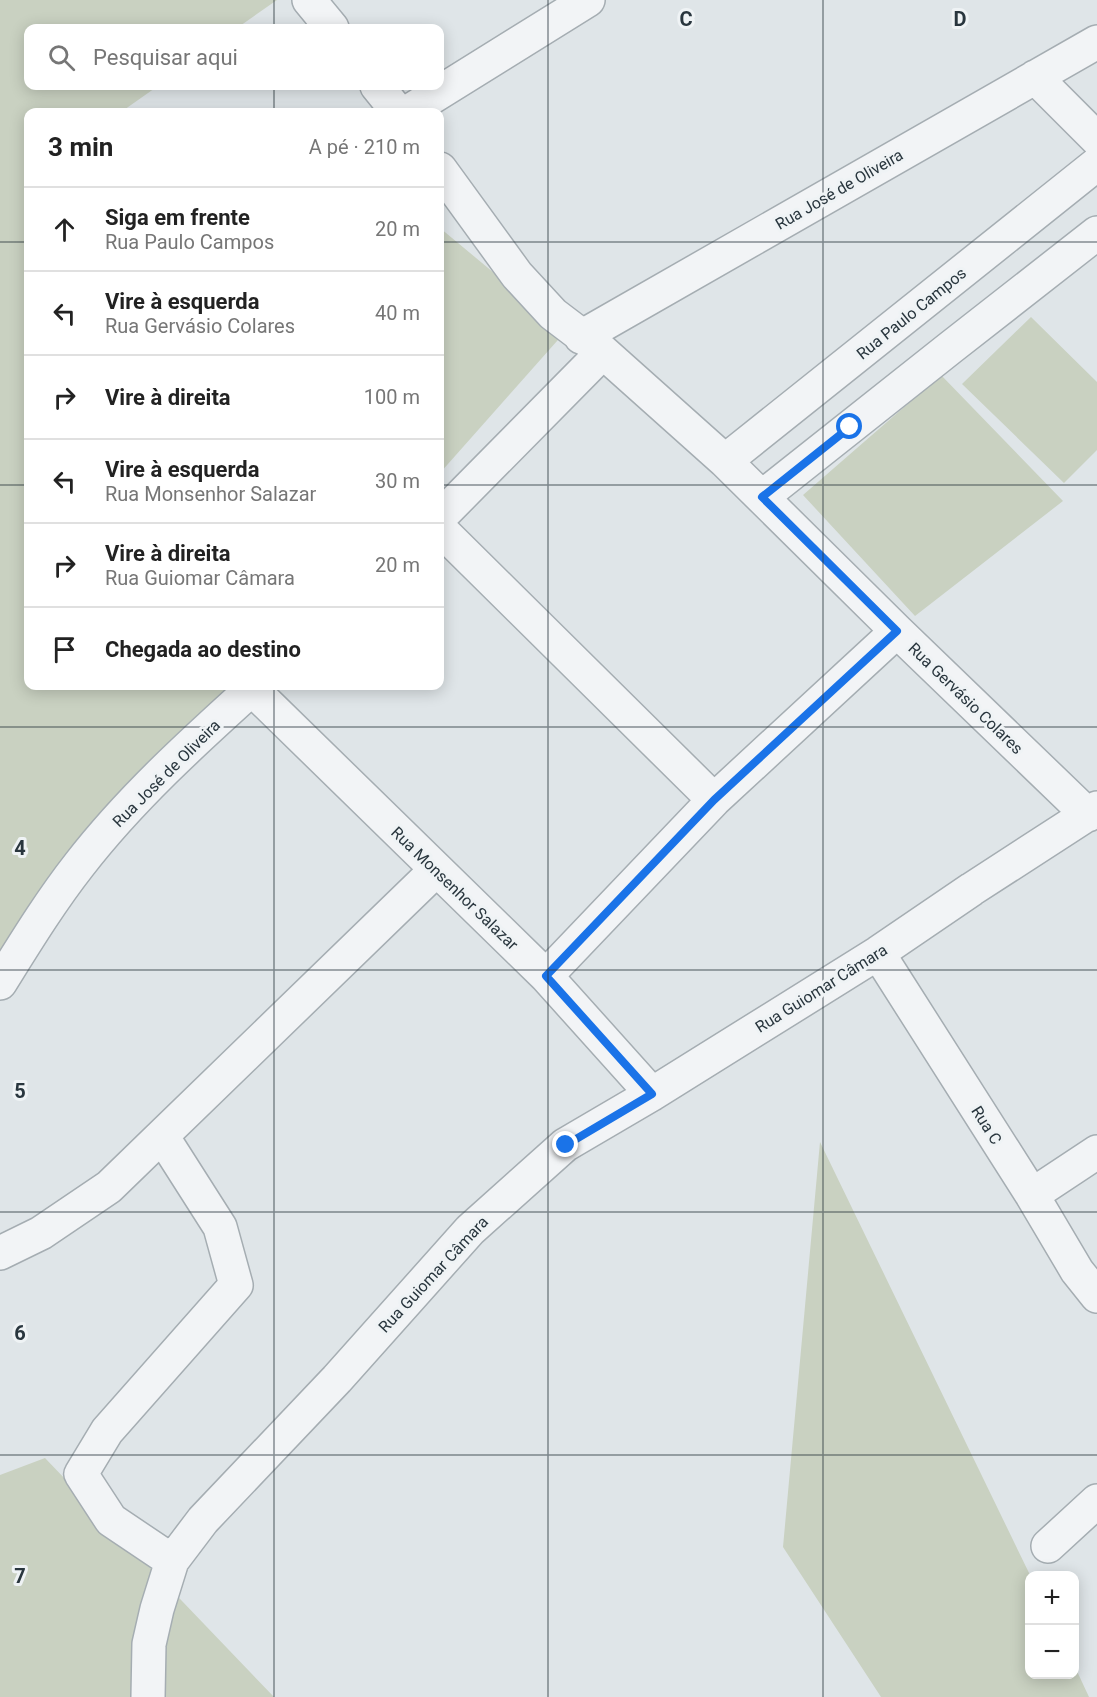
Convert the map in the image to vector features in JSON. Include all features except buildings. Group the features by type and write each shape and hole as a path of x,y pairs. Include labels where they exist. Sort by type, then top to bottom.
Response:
{"street":[{"path":"309,0 329,24"},
{"path":"444,90 588,0"},
{"name":"Rua José de Oliveira","path":"444,512 592,344 1097,42"},
{"path":"1035,77 1097,139"},
{"path":"380,90 395,108"},
{"path":"414,108 443,90"},
{"name":"Rua Paulo Campos","path":"725,461 1097,164"},
{"name":"Rua Gervásio Colares","path":"444,175 517,275 553,314 592,344 725,461 897,631 1092,812"},
{"path":"762,497 1097,234"},
{"path":"444,533 714,800"},
{"path":"546,976 714,800 897,631"},
{"name":"Rua José de Oliveira","path":"0,983 78,865 139,795 250,690"},
{"name":"Rua Monsenhor Salazar","path":"256,690 546,976 652,1094"},
{"name":"Rua Guiomar Câmara","path":"148,1697 149,1644 172,1561 203,1520 337,1378 470,1230 566,1145 878,953 1092,812"},
{"path":"0,1253 41,1233 110,1187 436,870"},
{"name":"Rua C","path":"878,953 1032,1195 1077,1271 1097,1296"},
{"path":"162,1136 220,1227 236,1285 106,1431 81,1474 111,1520 172,1561"},
{"path":"1032,1195 1097,1152"},
{"path":"1048,1546 1097,1501"}],"green space":[{"path":"0,0 277,0 243,24 24,24 24,90 152,90 127,108 24,108 24,690 246,690 0,951"},
{"path":"444,231 565,332 444,468"},
{"path":"1031,317 1097,382 1097,450 1064,483 962,384"},
{"path":"941,375 1063,501 915,616 803,495"},
{"path":"820,1142 1028,1571 1025,1571 1025,1679 1079,1679 1079,1676 1089,1697 881,1697 783,1547"},
{"path":"45,1458 274,1697 0,1697 0,1475"}],"route":[{"path":"566,1145 652,1094 546,976 714,800 897,631 762,497 850,427"}]}
